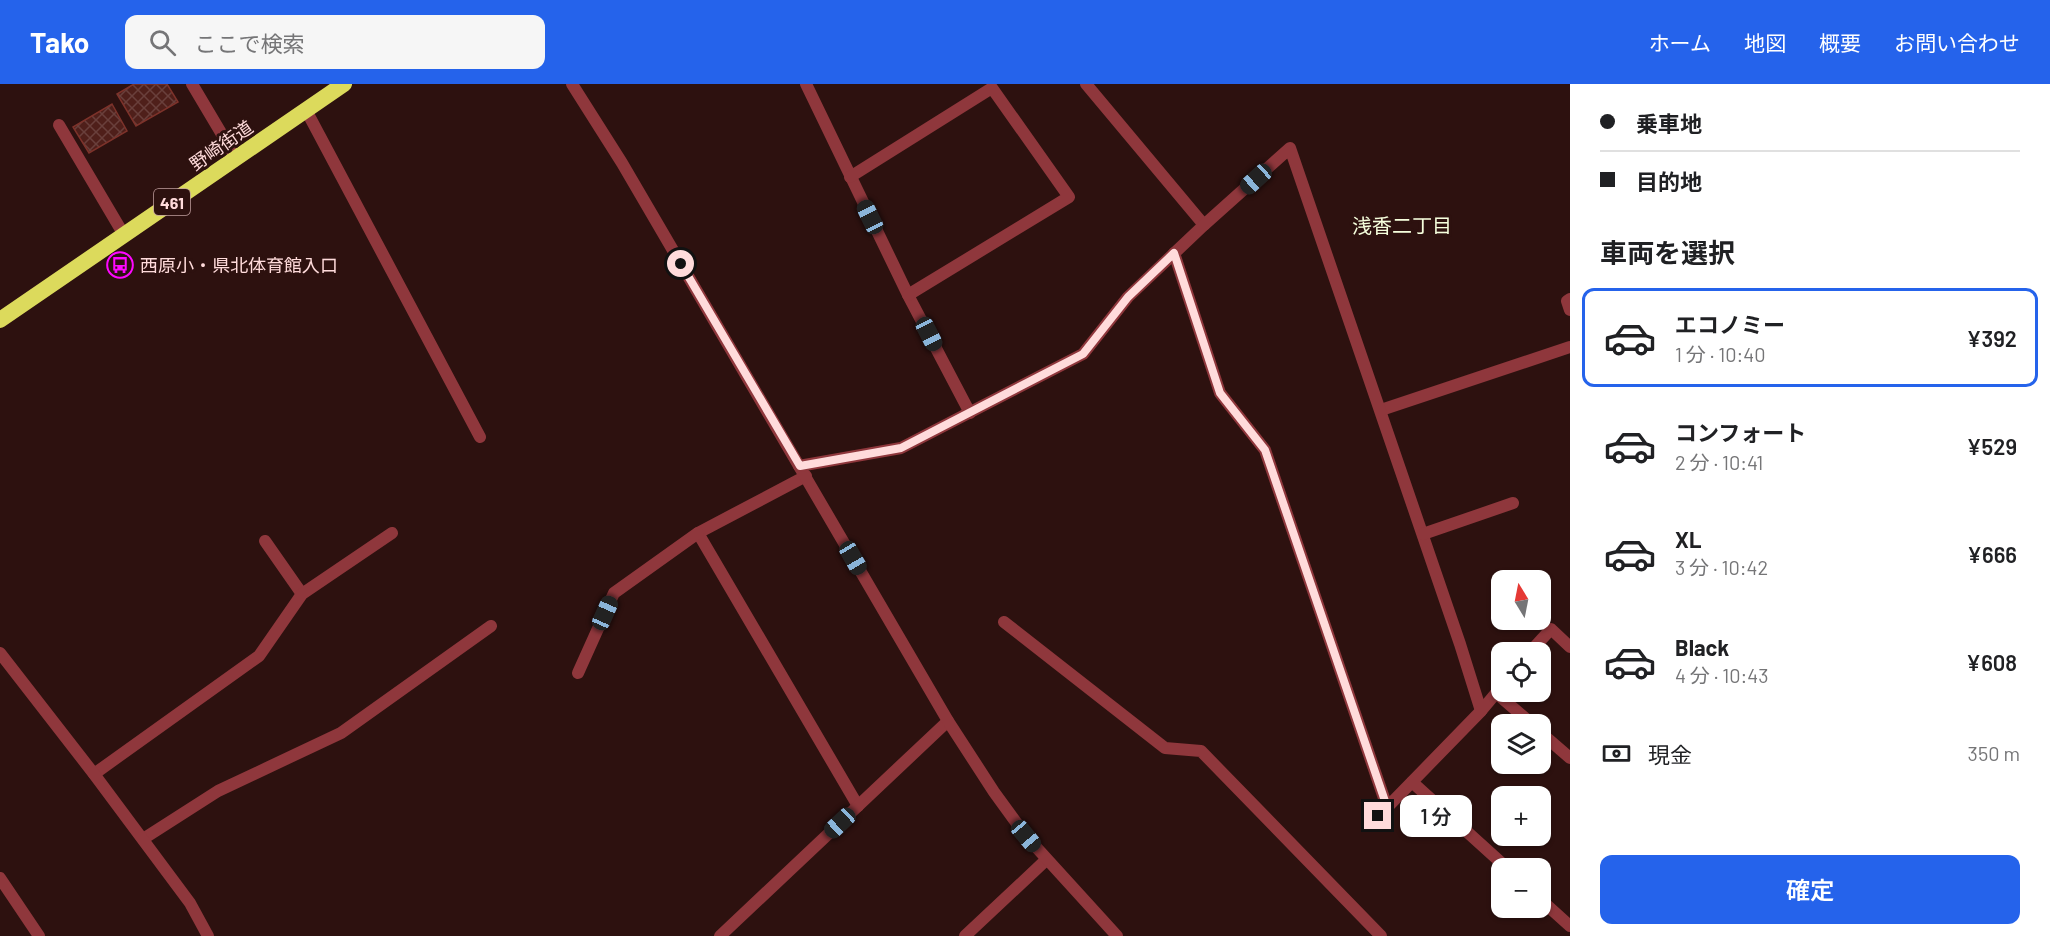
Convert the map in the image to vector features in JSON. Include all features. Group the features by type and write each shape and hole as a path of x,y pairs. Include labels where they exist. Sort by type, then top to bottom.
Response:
{"highway":[{"name":"野崎街道","path":"0,321 344,84"}],"street":[{"path":"192,84 236,159"},
{"path":"572,84 622,163 948,721 994,792 1046,860 1117,936"},
{"path":"806,84 909,296 970,413"},
{"path":"1086,84 1204,225"},
{"path":"850,177 992,88 1070,197 909,296"},
{"path":"306,111 480,437"},
{"path":"59,124 124,236"},
{"path":"578,673 614,593 698,533 803,471 901,448 1083,354 1128,297 1290,148 1423,534 1480,711"},
{"path":"1174,253 1220,393 1265,450 1387,807"},
{"path":"1570,299 1567,301 1570,310"},
{"path":"1381,410 1570,346"},
{"path":"1423,534 1513,503"},
{"path":"94,774 259,656 302,594 392,533"},
{"path":"698,533 858,806"},
{"path":"265,541 302,594"},
{"path":"1005,622 1165,748 1201,751 1381,936"},
{"path":"143,839 218,790 341,733 491,626"},
{"path":"1539,642 1551,629 1570,647"},
{"path":"0,653 143,839 190,903 208,936"},
{"path":"1369,826 1491,699"},
{"path":"1511,702 1522,714"},
{"path":"720,936 948,721"},
{"path":"1551,742 1570,758"},
{"path":"1412,782 1497,858"},
{"path":"965,936 1046,860"},
{"path":"0,879 39,936"},
{"path":"1551,909 1570,926"}],"building":[{"path":"134,84 167,84 178,102 136,126 117,94"},
{"path":"112,104 127,131 89,153 73,127"}],"place":[{"name":"西原小・県北体育館入口","path":"120,265"}],"district":[{"name":"浅香二丁目","path":"1402,225"}],"route":[{"path":"681,264 800,466 901,448 1083,354 1128,297 1174,253 1220,393 1265,450 1387,807 1378,816"}]}
